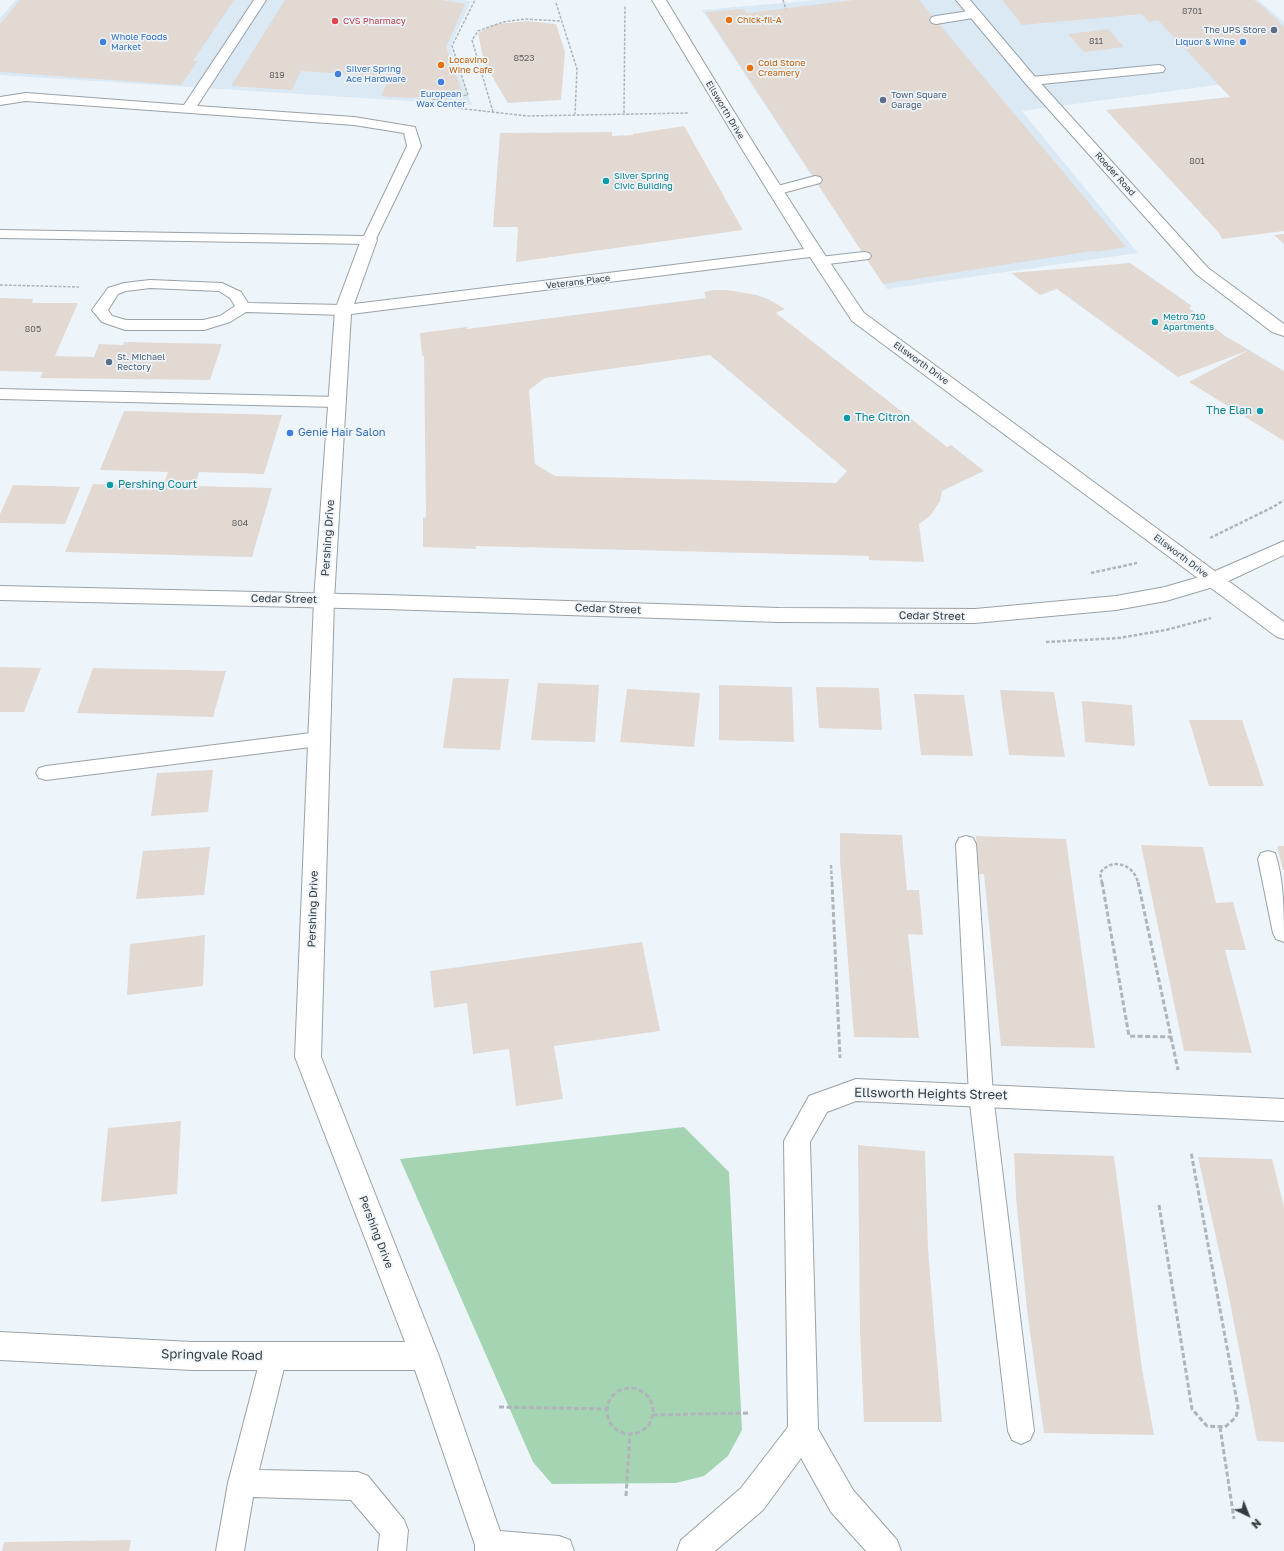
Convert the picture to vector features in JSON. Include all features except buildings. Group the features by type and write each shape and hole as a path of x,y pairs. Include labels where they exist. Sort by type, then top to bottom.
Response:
{"street":[{"name":"Ellsworth Drive","path":"659,0 775,191 858,317 1284,632"},
{"name":"Roeder Road","path":"963,0 1031,80 1202,271 1284,331"},
{"name":"Pershing Drive","path":"369,240 343,310 324,600 308,1057 424,1356 490,1548"},
{"name":"Veterans Place","path":"343,310 768,259 817,256"},
{"name":"Cedar Street","path":"0,593 324,600 779,615 974,616 1116,603 1166,594 1213,580 1255,562 1284,547"},
{"name":"Ellsworth Heights Street","path":"886,1551 842,1501 803,1432 797,1141 818,1104 856,1090 1284,1110"},
{"name":"Springvale Road","path":"0,1346 192,1356 424,1356"},
{"path":"692,1551 752,1499 803,1432"},
{"path":"490,1548 559,1551"}],"lane":[{"path":"188,108 260,0"},
{"path":"936,20 975,14"},
{"path":"1031,80 1159,69"},
{"path":"0,101 26,97 354,121 410,130 414,146 369,240 0,234"},
{"path":"775,191 815,180"},
{"path":"817,256 864,256"},
{"path":"243,306 236,295 222,287 150,284 124,287 114,291 100,310 107,319 125,325 204,325 225,319 243,306 343,310"},
{"path":"0,394 337,402"},
{"path":"46,773 319,739"},
{"path":"966,844 981,1095 1021,1431"},
{"path":"1268,859 1284,933"},
{"path":"230,1551 242,1483 274,1356"},
{"path":"242,1483 358,1486 394,1530 392,1551"}],"path":[{"path":"426,105 432,100 468,95 452,46 475,0"},
{"path":"783,0 786,9"},
{"path":"556,3 577,69 575,114"},
{"path":"624,113 625,6"},
{"path":"493,112 472,40 478,31 503,22 525,19 562,21"},
{"path":"435,106 528,116 624,113 689,113"},
{"path":"0,285 99,287 114,291"},
{"path":"1085,574 1129,566 1175,551 1221,533 1284,500"},
{"path":"1172,1037 1129,1036 1100,873 1103,867 1112,863 1121,864 1132,870 1137,878 1172,1037 1178,1070"},
{"path":"831,865 840,1058"},
{"path":"1159,1205 1192,1409 1207,1426 1225,1427 1236,1417 1238,1407 1191,1152"},
{"path":"626,1388 633,1388 640,1391 651,1401 653,1415 650,1423 638,1433 630,1434 615,1430 607,1417 607,1408 612,1396 626,1388"},
{"path":"499,1407 607,1408"},
{"path":"653,1415 750,1413"},
{"path":"1220,1427 1234,1519"},
{"path":"626,1496 630,1434"}],"shaded area":[{"path":"16,0 471,1 450,47 472,105 0,75 0,18"},
{"name":"Town Square Garage","path":"816,0 1258,0 1284,22 1284,76 1022,111 1138,253 887,289 702,10"}],"green space":[{"path":"684,1127 729,1172 742,1430 728,1456 704,1476 676,1483 552,1484 533,1462 400,1159"}],"place":[{"name":"Chick-fil-A","path":"729,20"},
{"name":"CVS Pharmacy","path":"335,21"},
{"name":"The UPS Store","path":"1274,30"},
{"name":"Whole Foods Market","path":"103,42"},
{"name":"Liquor & Wine","path":"1243,42"},
{"name":"Locavino Wine Cafe","path":"441,65"},
{"name":"Cold Stone Creamery","path":"750,68"},
{"name":"Silver Spring Ace Hardware","path":"338,74"},
{"name":"European Wax Center","path":"441,82"},
{"name":"Town Square Garage","path":"883,100"},
{"name":"Silver Spring Civic Building","path":"606,181"},
{"name":"Metro 710 Apartments","path":"1155,322"},
{"name":"St. Michael Rectory","path":"109,362"},
{"name":"The Elan","path":"1260,411"},
{"name":"The Citron","path":"847,418"},
{"name":"Genie Hair Salon","path":"290,433"},
{"name":"Pershing Court","path":"110,485"}]}
